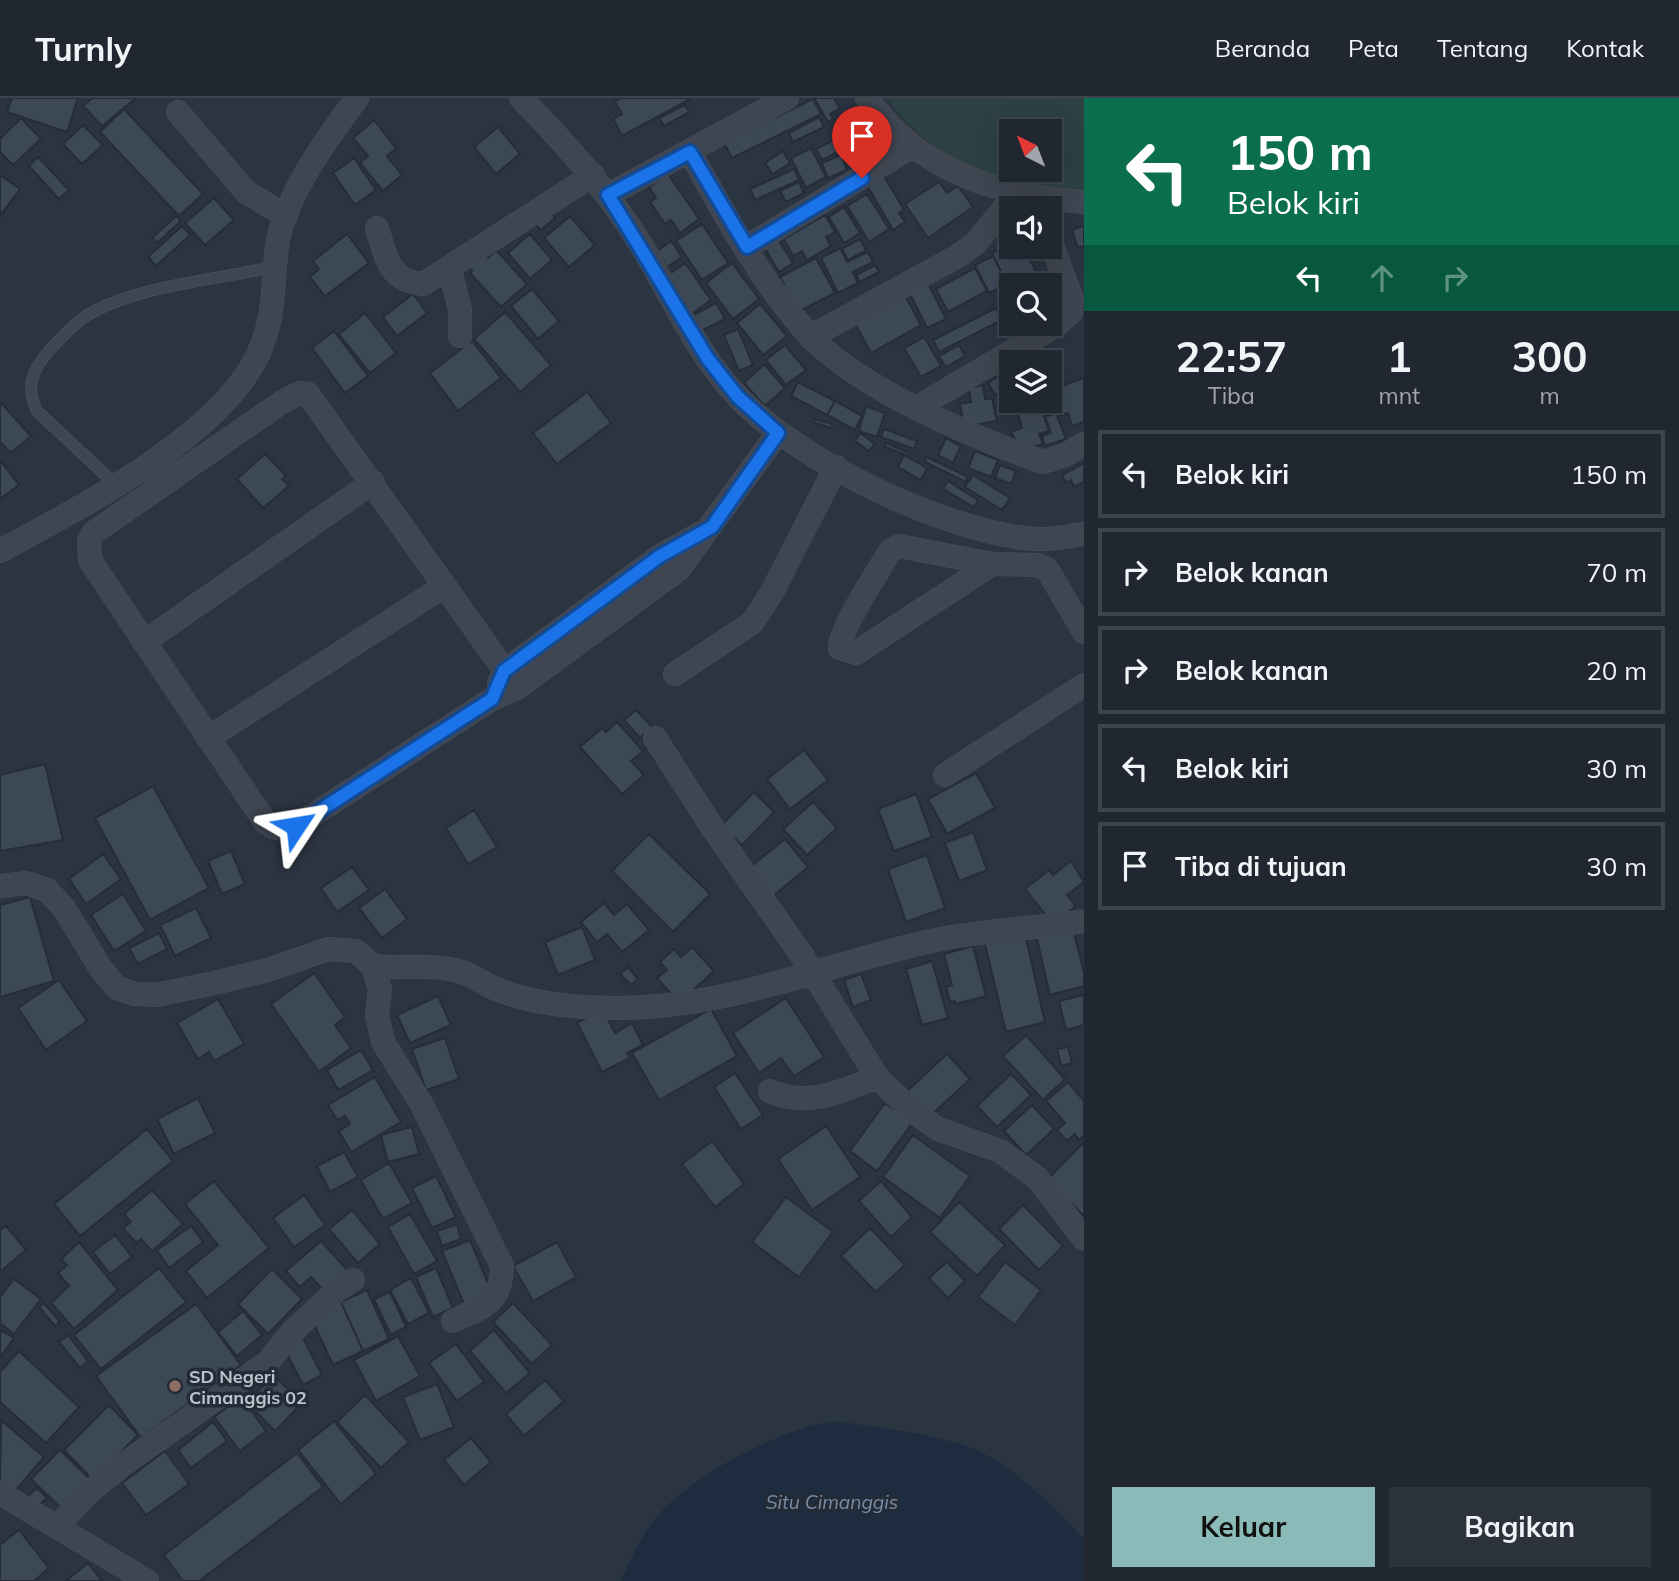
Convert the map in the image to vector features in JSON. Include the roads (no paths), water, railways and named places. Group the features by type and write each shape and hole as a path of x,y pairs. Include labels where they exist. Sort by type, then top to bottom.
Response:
{"street":[{"path":"0,551 116,485 183,438 244,379 268,330 279,239 286,216 320,152 357,98"},
{"path":"521,98 593,175 608,195 708,359 738,397 778,433 897,500 968,528 1038,539 1084,534"},
{"path":"608,195 787,98"},
{"path":"867,98 884,123 911,147 947,169 1020,196"},
{"path":"177,112 246,192 286,216"},
{"path":"747,247 911,147"},
{"path":"690,152 783,303 810,337 869,383 916,408 1043,461 1065,455 1084,444"},
{"path":"377,228 394,273 406,282 423,284 593,175"},
{"path":"1062,201 1084,202"},
{"path":"810,337 976,243 999,225"},
{"path":"916,408 1057,325 1071,312 1072,299 1057,259"},
{"path":"450,269 460,310 460,336"},
{"path":"510,679 443,587 373,482 308,394 300,393 282,402 93,533 89,541 90,560 208,738 265,822 283,830 296,826 492,699 510,679 660,556 712,527 778,433"},
{"path":"675,674 752,623 771,594 836,467"},
{"path":"144,642 373,482"},
{"path":"956,555 968,528"},
{"path":"992,564 856,653 840,648 840,641 890,551 899,545 992,564 1037,565 1047,569 1084,632"},
{"path":"208,738 443,587"},
{"path":"945,775 1084,685"},
{"path":"655,738 814,975 877,1077 910,1109 938,1129 1000,1151 1037,1178 1084,1239"},
{"path":"0,886 26,883 47,890 64,908 100,969 117,988 135,994 156,995 210,985 268,970 328,949 356,951 373,967 380,989 377,1015 383,1042 421,1103 502,1266 502,1287 491,1302 453,1321"},
{"path":"373,967 432,967 462,972 497,989 556,1006 617,1008 700,1002 814,975 932,940 1084,921"},
{"path":"770,1091 792,1099 807,1099 845,1091 877,1077"},
{"path":"57,1527 86,1494 121,1466 268,1362 292,1332 336,1291 353,1280"},
{"path":"0,1493 147,1581"}],"lane":[{"path":"116,485 37,411 29,396 30,380 44,357 67,332 96,311 188,283 277,266"}],"water":[{"name":"Situ Cimanggis","path":"828,1422 908,1432 971,1448 987,1455 1032,1488 1084,1539 1084,1581 621,1581 636,1549 655,1519 689,1488 710,1472 758,1446 806,1427"}],"place":[{"name":"SD Negeri Cimanggis 02","path":"175,1386"}]}
